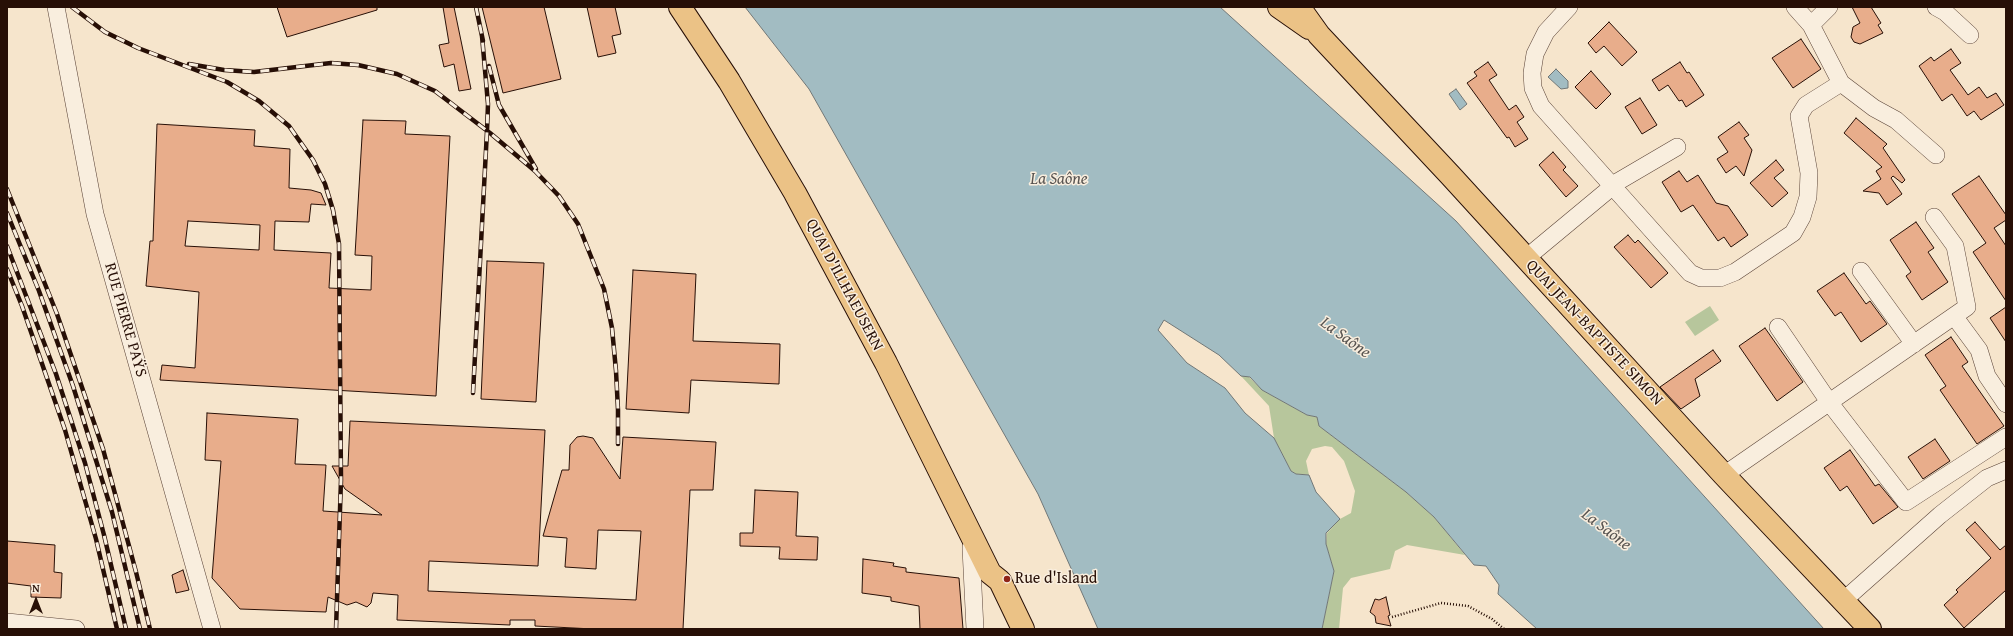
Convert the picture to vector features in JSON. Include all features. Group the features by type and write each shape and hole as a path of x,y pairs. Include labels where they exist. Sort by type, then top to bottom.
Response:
{"main road":[{"name":"QUAI D'ILLHAEUSERN","path":"680,7 729,81 795,193 886,363 990,573 1000,581 1023,629"},
{"name":"QUAI JEAN-BAPTISTE SIMON","path":"1279,7 1320,35"},
{"name":"QUAI JEAN-BAPTISTE SIMON","path":"1299,7 1320,35 1451,176 1525,259 1724,475 1870,629"},
{"name":"QUAI D'ILLHAEUSERN","path":"990,573 990,585 1010,629"}],"street":[{"name":"RUE PIERRE PAŸS","path":"56,7 95,214 212,629"},
{"path":"1569,7 1546,32 1535,54 1532,73 1533,88 1541,106 1690,273 1701,278 1720,278 1735,272 1793,232 1808,197 1809,173 1799,116 1806,105 1841,84"},
{"path":"1795,7 1811,25 1841,84 1874,108 1896,120 1936,155"},
{"path":"1811,25 1829,7"},
{"path":"1936,7 1945,12 1970,35"},
{"path":"1525,259 1613,186 1677,147"},
{"path":"1724,475 1967,307 1954,246 1934,217"},
{"path":"1861,271 1914,344"},
{"path":"1954,316 1979,350 1987,376 2006,404"},
{"path":"1778,327 1829,402 1906,502 2006,437"},
{"path":"1843,601 1940,515 1987,478 2006,470"},
{"path":"975,629 971,548 976,544"},
{"path":"7,622 76,629"}],"path":[{"path":"1392,617 1441,603 1468,606 1492,619 1504,629"}],"green space":[{"path":"1710,306 1719,320 1695,336 1685,322"},
{"path":"1247,375 1262,390 1307,415 1317,417 1319,426 1406,492 1434,517 1465,555 1407,545 1395,551 1390,569 1351,578 1343,588 1339,629 1322,629 1334,571 1326,544 1327,533 1340,519 1351,513 1355,491 1344,461 1332,447 1325,446 1312,449 1306,461 1309,475 1296,474 1291,471 1274,438 1269,406 1241,376"}],"water":[{"name":"La Saône","path":"745,7 1220,7 1456,221 1824,629 1537,629 1498,594 1499,585 1486,566 1474,565 1434,517 1406,492 1319,426 1317,417 1307,415 1262,390 1250,377 1241,376 1219,355 1164,320 1158,330 1187,363 1225,388 1245,413 1274,438 1291,471 1296,474 1309,475 1316,492 1340,519 1326,533 1326,544 1334,571 1322,629 1098,629 1038,494 809,89"},
{"path":"1556,69 1568,81 1568,88 1561,89 1548,77"},
{"path":"1456,89 1467,104 1460,110 1449,94"}],"building":[{"path":"277,7 377,7 377,10 287,37"},
{"path":"443,7 454,7 471,89 459,91 454,64 444,67 439,45 449,43"},
{"path":"482,7 544,7 561,79 503,93"},
{"path":"587,7 615,7 621,34 612,36 616,53 598,57"},
{"path":"1852,7 1871,7 1881,23 1878,25 1883,33 1860,44 1854,42 1851,37 1853,27 1860,23"},
{"path":"1609,22 1637,52 1622,66 1604,46 1596,53 1588,43"},
{"path":"1801,39 1821,69 1793,88 1772,58"},
{"path":"1951,49 1961,63 1950,70 1968,95 1979,87 1987,98 1996,93 2004,105 1981,120 1974,111 1967,116 1952,94 1942,101 1919,66 1931,57 1934,61"},
{"path":"1488,62 1497,75 1489,80 1509,110 1516,105 1524,117 1517,122 1528,139 1515,147 1467,83 1477,76 1474,72"},
{"path":"1680,62 1687,73 1689,72 1704,95 1686,107 1682,100 1679,101 1668,85 1659,91 1652,80"},
{"path":"1591,71 1611,94 1596,109 1575,87"},
{"path":"1640,98 1657,125 1642,134 1625,107"},
{"path":"1856,118 1887,144 1883,148 1905,180 1902,183 1893,176 1891,178 1902,194 1887,205 1879,193 1863,191 1881,179 1876,171 1882,167 1844,133"},
{"path":"363,120 406,121 405,134 450,136 436,396 160,380 162,365 195,368 199,292 146,286 150,241 153,241 157,124 255,130 254,146 290,149 289,188 311,190 321,193 326,205 311,204 309,222 275,221 274,250 331,253 329,288 371,290 372,256 355,255","holes":["188,221 260,225 259,250 185,246"]},
{"path":"1739,122 1749,135 1744,138 1752,150 1744,176 1736,166 1726,173 1717,159 1728,152 1718,137"},
{"path":"1553,152 1566,167 1563,170 1578,186 1566,197 1539,165"},
{"path":"1776,160 1784,170 1774,178 1788,193 1772,207 1750,183"},
{"path":"1679,171 1687,182 1698,175 1716,203 1728,206 1748,235 1731,247 1724,237 1718,241 1693,205 1681,212 1662,182"},
{"path":"1979,176 2006,215 2006,220 1994,228 2006,246 2006,301 1973,252 1986,243 1952,194"},
{"path":"1916,222 1934,248 1928,252 1948,282 1922,300 1906,276 1911,272 1890,240"},
{"path":"1628,235 1635,243 1638,240 1668,273 1651,288 1614,247"},
{"path":"487,261 544,263 536,402 481,399"},
{"path":"633,270 696,274 693,341 780,344 779,384 691,380 689,413 626,409"},
{"path":"1844,273 1866,304 1870,301 1887,324 1861,342 1841,312 1835,316 1817,291"},
{"path":"2006,307 2006,342 1990,318"},
{"path":"1765,328 1803,382 1777,401 1739,346"},
{"path":"1951,337 1968,362 1962,366 2004,426 1977,444 1940,390 1946,386 1925,355"},
{"path":"1713,350 1721,361 1695,379 1700,396 1681,409 1660,387"},
{"path":"207,413 298,419 295,464 326,465 323,511 382,515 345,489 332,466 348,466 350,421 545,430 538,566 429,561 428,591 636,600 641,531 598,530 596,569 565,567 567,538 543,536 562,470 569,470 570,445 577,437 583,436 593,438 620,479 623,437 716,442 713,490 690,490 683,629 593,629 535,626 535,620 510,620 510,625 397,620 398,595 373,593 371,603 367,607 356,602 347,605 328,597 326,612 240,609 212,578 221,461 205,460"},
{"path":"1935,439 1950,461 1923,479 1908,457"},
{"path":"1850,450 1875,486 1879,484 1898,507 1873,524 1847,486 1840,491 1824,468"},
{"path":"755,490 798,492 796,536 818,537 817,560 779,559 780,547 740,546 740,533 753,533"},
{"path":"1975,522 2000,550 2006,545 2006,590 1964,628 1944,605 1958,592 1956,590 1991,558 1966,530"},
{"path":"7,541 55,545 54,572 62,573 61,598 31,597 31,586 7,583"},
{"path":"863,559 894,563 893,566 906,568 906,572 959,578 963,629 920,629 919,606 891,601 891,597 862,593"},
{"path":"183,570 189,590 176,593 172,575"},
{"path":"1386,597 1390,615 1388,616 1391,626 1376,623 1375,616 1370,612 1375,599 1379,600"}],"railway":[{"path":"72,7 105,32 138,48 227,82 259,101 289,126 313,160 325,184 333,210 339,244 341,480 336,629"},
{"path":"476,7 483,41"},
{"path":"473,393 488,104 482,36"},
{"path":"189,64 224,70 254,72 331,63 358,65 397,74 435,91 490,133 535,171 559,196 578,224 604,289 612,328 616,371 618,444"},
{"path":"489,66 499,105 536,169"},
{"path":"7,189 57,314 103,449 150,629"},
{"path":"7,213 39,291 73,386 112,512 140,629"},
{"path":"7,246 56,374 85,463 126,629"},
{"path":"7,269 22,306 65,430 96,539 117,629"}],"place":[{"name":"Rue d'Island","path":"1007,579"}]}
